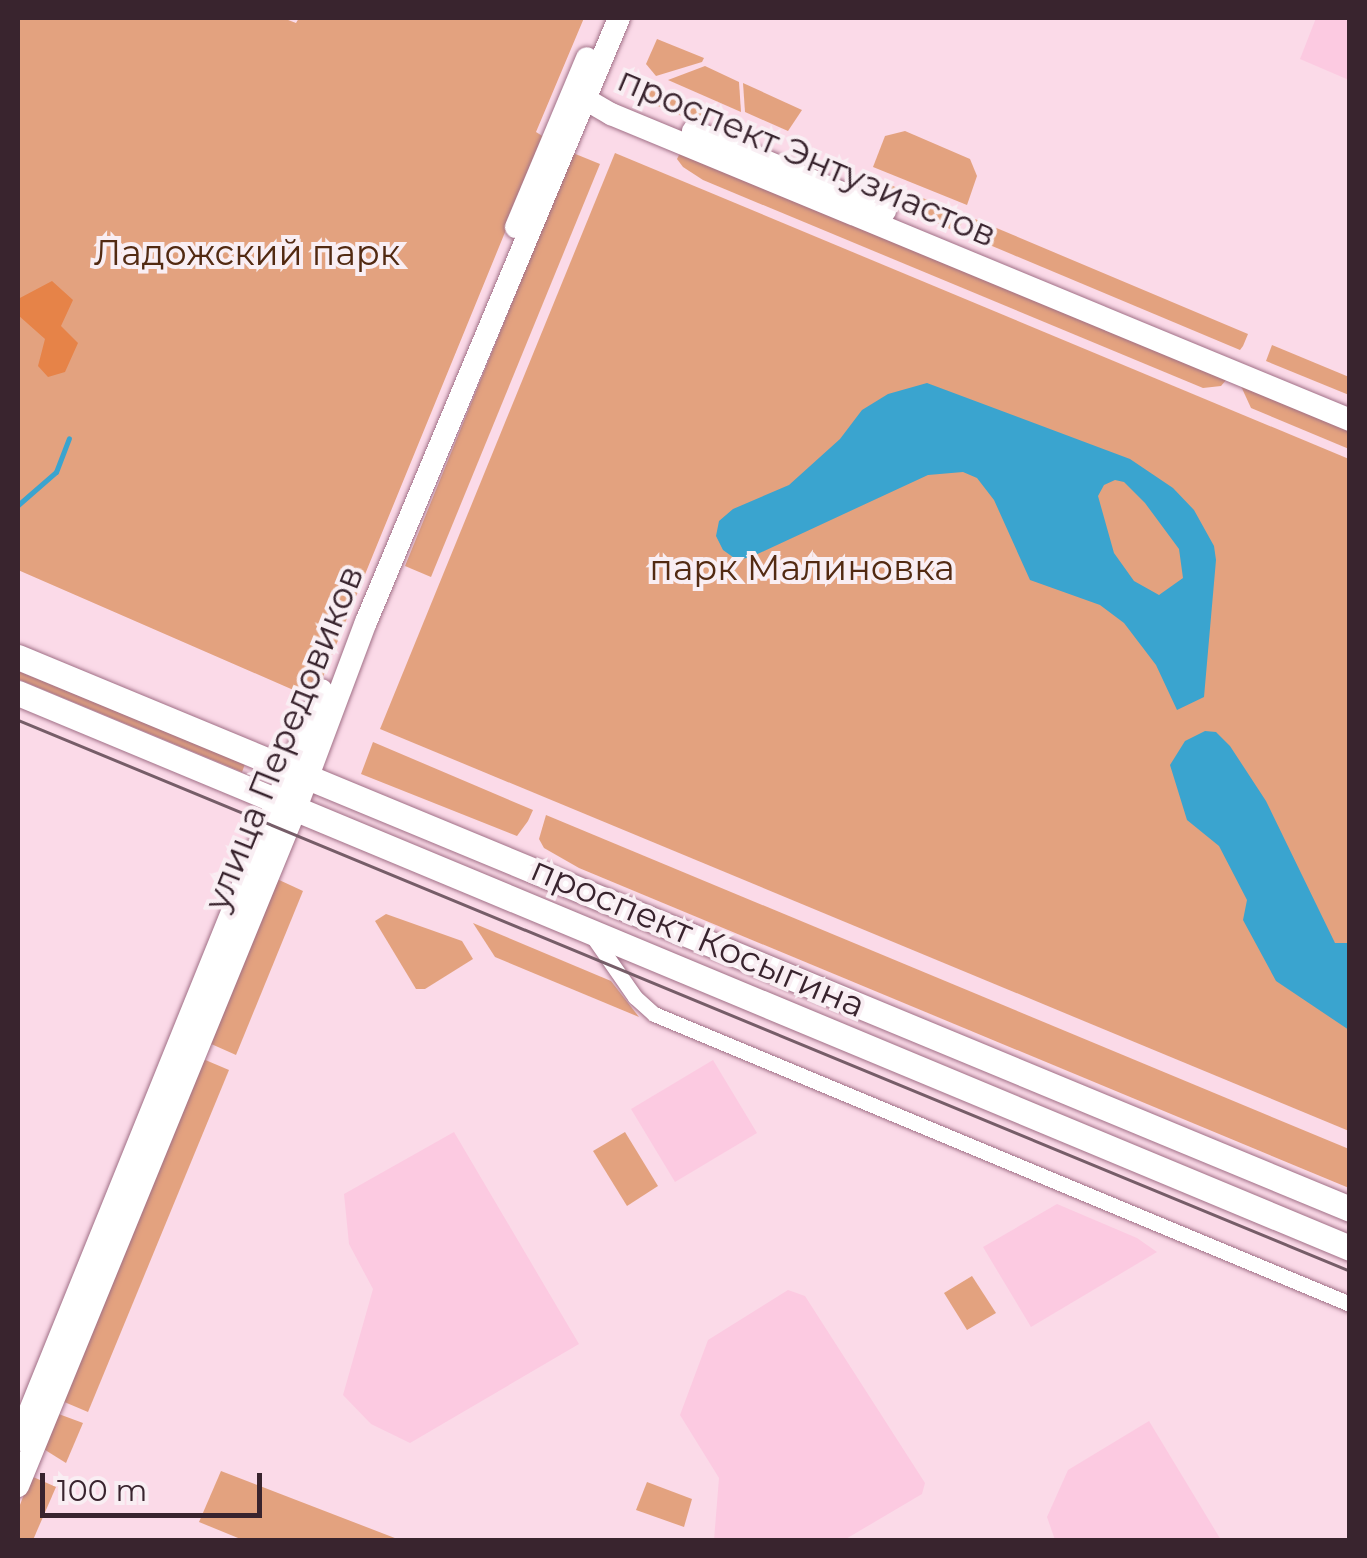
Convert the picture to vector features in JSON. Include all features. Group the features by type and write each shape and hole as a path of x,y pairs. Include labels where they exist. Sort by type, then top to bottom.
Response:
{"main road":[{"name":"проспект Косыгина","path":"18,657 1350,1209"},
{"name":"проспект Косыгина","path":"18,693 1350,1248"}],"street":[{"name":"улица Передовиков","path":"583,94 603,18"},
{"name":"улица Передовиков","path":"18,1486 298,774 583,94 619,18"},
{"name":"проспект Энтузиастов","path":"583,94 1350,404"},
{"name":"проспект Энтузиастов","path":"583,94 1350,420"},
{"name":"улица Передовиков","path":"18,1440 288,805"},
{"path":"588,929 630,990 654,1014 1350,1304"}],"shaded area":[{"path":"1316,18 1349,18 1349,80 1300,59"},
{"path":"52,281 73,300 61,326 78,343 65,372 48,377 38,366 45,339 18,315 18,299"},
{"path":"713,1060 757,1133 675,1182 631,1109"},
{"path":"454,1132 579,1344 410,1443 371,1424 343,1395 373,1289 349,1244 344,1194"},
{"path":"1057,1204 1137,1238 1157,1252 1031,1327 983,1247"},
{"path":"788,1290 805,1296 925,1483 922,1494 844,1540 714,1540 719,1478 680,1415 708,1340"},
{"path":"1149,1421 1221,1540 1055,1540 1047,1517 1068,1470"}],"green space":[{"name":"Ладожский парк","path":"18,18 283,18 296,23 299,18 584,18 536,132 544,137 314,699 18,570"},
{"path":"657,39 704,58 702,62 656,76 646,64"},
{"path":"705,66 739,82 741,112 668,80"},
{"path":"643,82 707,109 701,124 636,97"},
{"path":"743,83 802,110 788,131 745,112"},
{"path":"905,131 970,159 977,176 967,205 873,167 885,136"},
{"path":"681,151 1227,379 1221,386 1203,388 703,180 683,167 677,159"},
{"path":"573,153 600,164 431,577 405,566"},
{"name":"парк Малиновка","path":"615,153 1349,459 1349,1131 380,729"},
{"path":"868,176 965,215 961,225 955,231 861,191"},
{"path":"975,219 1248,334 1243,346 1240,350 973,238"},
{"path":"1272,345 1349,377 1349,395 1266,361"},
{"path":"1240,384 1349,430 1349,449 1251,408"},
{"path":"18,671 245,764 242,772 18,679"},
{"path":"373,742 533,810 528,821 517,836 361,774"},
{"path":"546,815 1349,1149 1349,1188 579,868 544,848 539,839"},
{"path":"277,879 303,891 236,1055 209,1043"},
{"path":"386,914 462,941 473,959 425,989 416,989 375,921"},
{"path":"473,923 611,981 639,1017 495,957"},
{"path":"203,1059 229,1070 88,1412 62,1401"},
{"path":"625,1132 658,1186 627,1206 593,1151"},
{"path":"972,1276 996,1313 967,1330 944,1293"},
{"path":"56,1413 83,1423 66,1463 42,1448"},
{"path":"221,1471 400,1540 243,1540 199,1522"},
{"path":"31,1476 56,1487 33,1540 18,1540 18,1510"},
{"path":"647,1482 692,1499 684,1527 636,1510"}],"water":[{"path":"927,383 1130,459 1173,488 1194,510 1214,546 1204,697 1177,710 1156,665 1124,623 1100,605 1030,580 994,500 977,478 963,472 928,475 751,557 737,560 723,550 716,536 719,521 733,509 789,485 840,439 862,410 888,394","holes":["1115,480 1124,482 1179,549 1183,578 1159,595 1134,581 1114,553 1098,496 1104,485"]},
{"path":"1205,731 1216,732 1230,746 1266,801 1335,943 1349,943 1349,1030 1276,981 1243,920 1247,900 1219,846 1187,820 1170,765 1185,741"}],"waterway":[{"path":"18,505 56,472 69,438"}],"tram line":[{"path":"18,720 1350,1271"}]}
